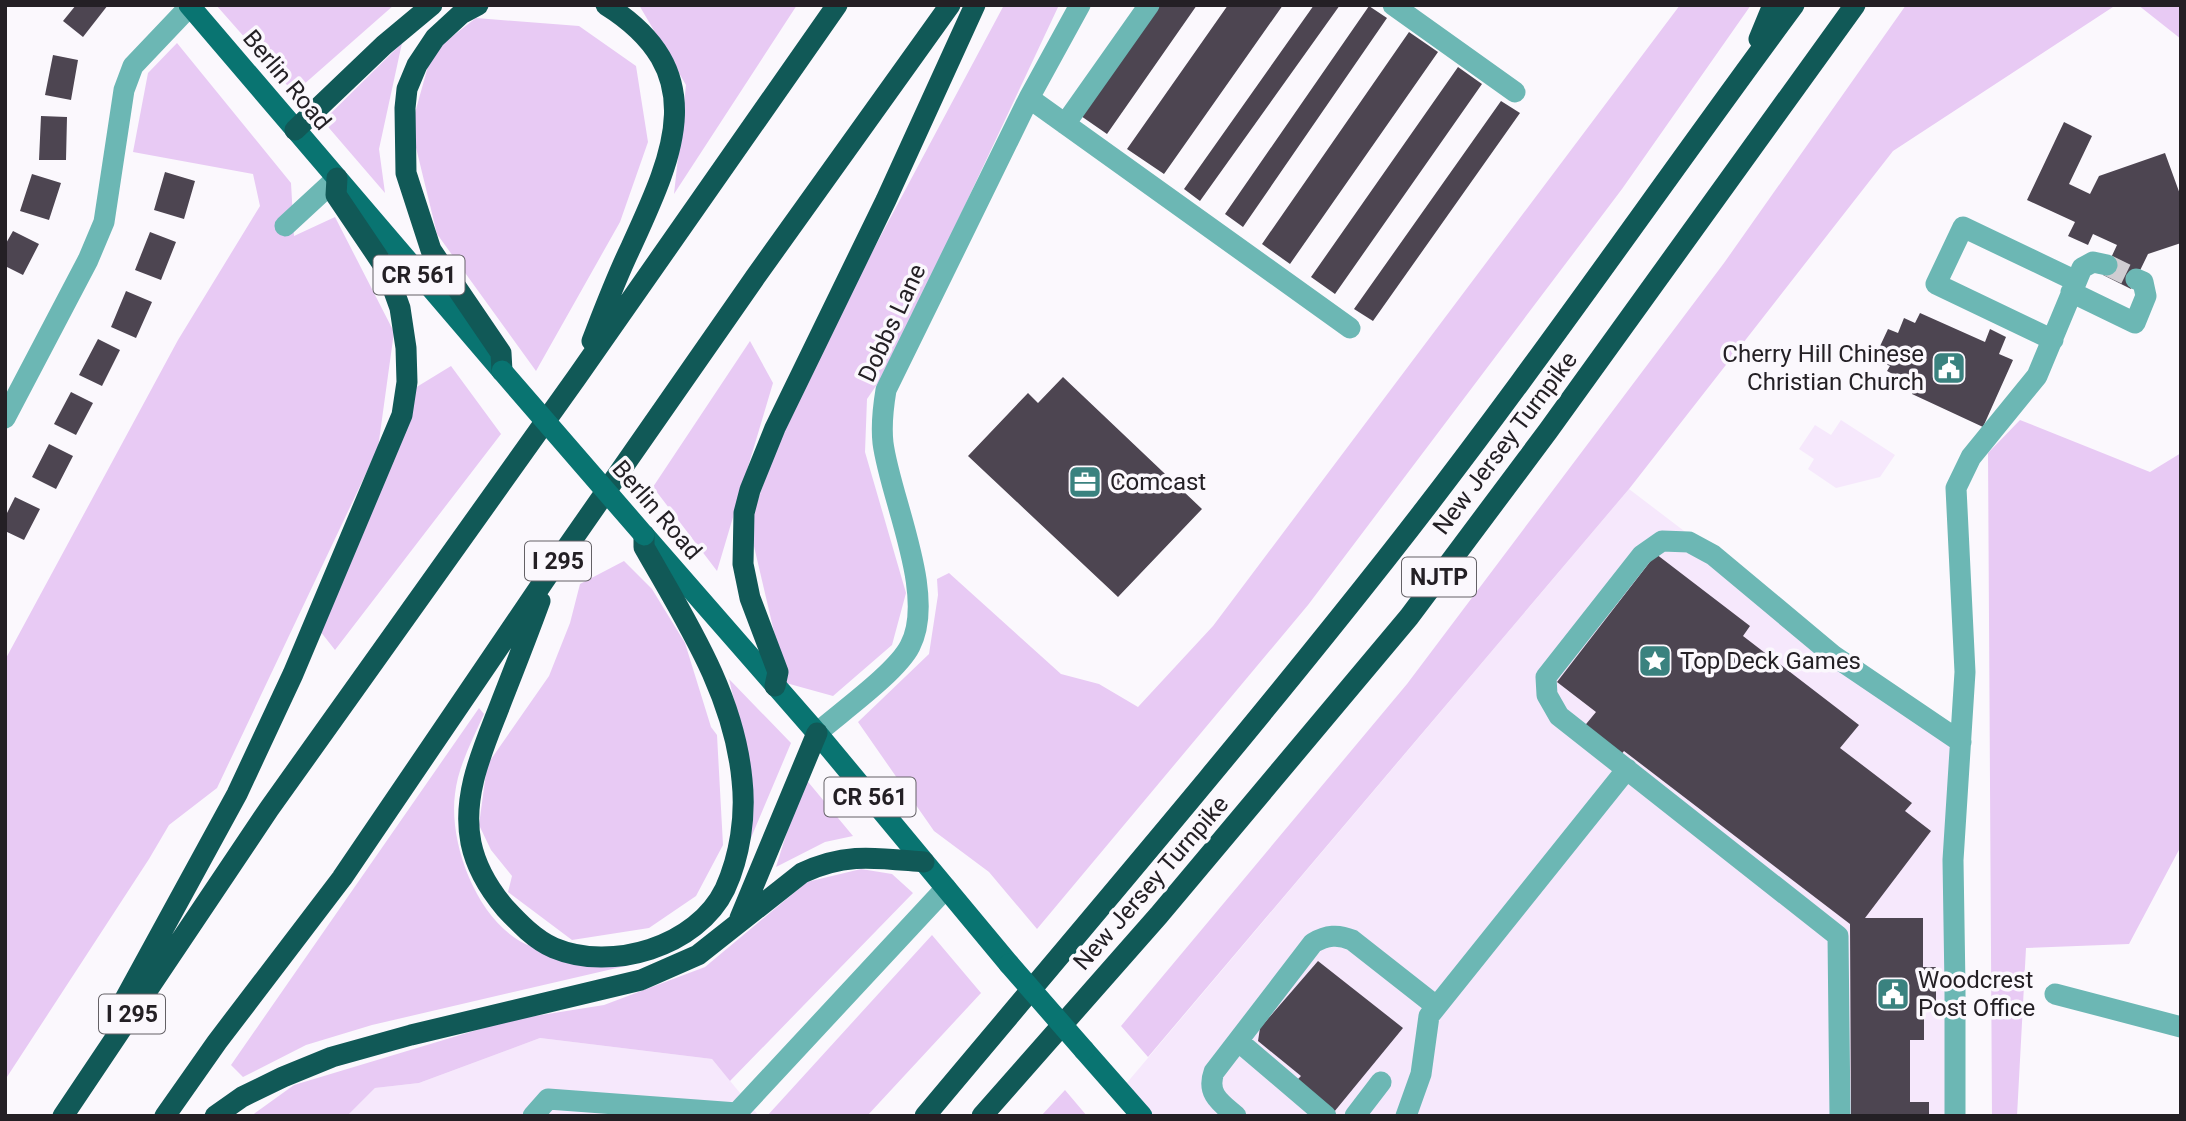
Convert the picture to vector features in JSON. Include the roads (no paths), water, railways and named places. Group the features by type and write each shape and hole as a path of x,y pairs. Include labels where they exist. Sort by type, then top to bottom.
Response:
{"highway":[{"path":"295,130 432,5"},
{"path":"478,5 461,15 435,37 417,65 407,89 405,108 407,173 431,250 501,353 502,371"},
{"path":"577,377 657,189 671,151 675,123 672,86 665,61 650,40 627,18 606,5"},
{"name":"I 295","path":"62,1116 270,809 837,5"},
{"name":"I 295","path":"165,1116 217,1042 342,877 756,276 950,5"},
{"path":"775,685 778,672 750,598 743,564 744,513 750,490 775,428 886,200 975,5"},
{"path":"1749,65 1773,5"},
{"name":"New Jersey Turnpike","path":"925,1116 1226,757 1386,559 1486,429 1794,5"},
{"name":"New Jersey Turnpike","path":"982,1116 1159,915 1409,617 1548,431 1855,5"},
{"path":"62,1116 237,794 293,674 402,415 407,382 406,348 400,308 386,269 336,195 337,178"},
{"path":"554,566 474,773 470,809 471,842 481,874 496,898 518,922 552,948 579,955 617,957 661,945 687,931 706,915 724,891 743,822 742,779 730,720 707,658 644,547 644,536"},
{"path":"738,924 817,733"},
{"path":"215,1116 252,1092 332,1057 411,1035 641,980 698,955 802,873 821,864 862,857 924,862"}],"main road":[{"name":"Berlin Road","path":"190,6 644,536 817,733 1009,964 1142,1116"}],"street":[{"name":"Dobbs Lane","path":"817,733 900,662 914,637 918,607 914,568 883,445 881,416 886,390 1029,98 1080,5"},
{"path":"1065,124 1149,5"},
{"path":"1393,5 1516,92"},
{"path":"5,418 88,260 103,222 124,90 133,66 190,6"},
{"path":"1029,98 1350,328"},
{"path":"285,226 337,178"},
{"path":"2053,340 1936,284 1964,227 2135,323 2146,296 2143,282 2136,279"},
{"path":"1955,1116 1953,860 1965,672 1956,488 1971,457 2037,376 2082,268 2093,262 2107,265"},
{"path":"1840,1116 1838,936 1559,716 1547,695 1546,677 1642,555 1662,541 1689,542 1713,555 1834,656 1961,742"},
{"path":"1406,1116 1421,1073 1429,1016 1627,769"},
{"path":"533,1116 548,1099 736,1115 946,888"},
{"path":"1236,1116 1217,1100 1211,1083 1213,1072 1313,943 1332,935 1352,940 1436,1006"},
{"path":"2055,994 2181,1027"},
{"path":"1238,1041 1326,1116"},
{"path":"1355,1116 1381,1082"}],"tunnel":[{"path":"2107,265 2136,279"}],"place":[{"name":"Cherry Hill Chinese Christian Church","path":"1949,368"},
{"name":"Comcast","path":"1085,482"},
{"name":"Top Deck Games","path":"1655,661"},
{"name":"Woodcrest Post Office","path":"1893,994"}]}
